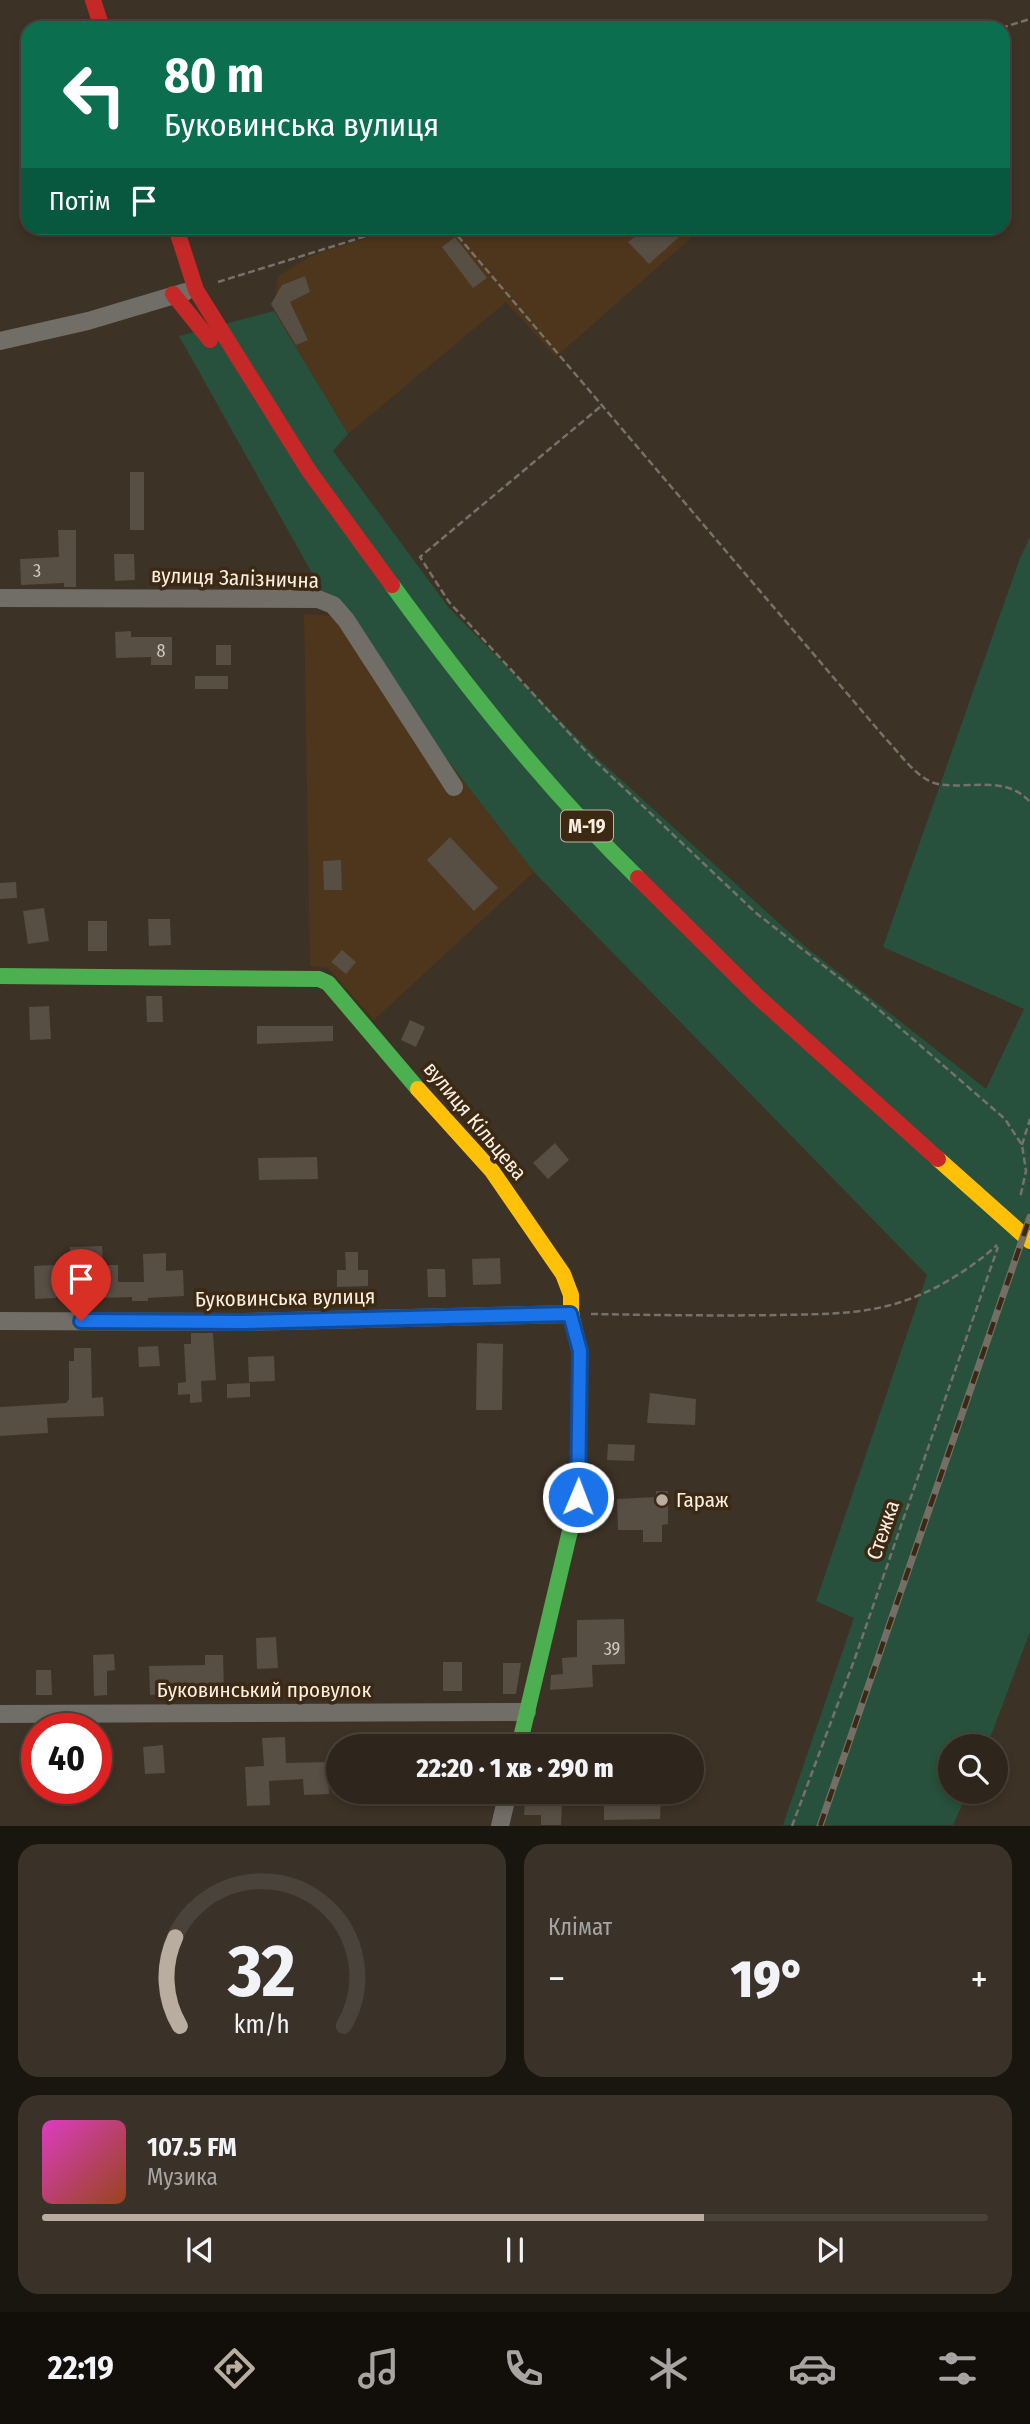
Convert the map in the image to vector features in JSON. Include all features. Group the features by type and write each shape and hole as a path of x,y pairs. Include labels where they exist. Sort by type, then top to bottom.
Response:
{"main road":[{"path":"93,0 100,21"},
{"name":"М-19","path":"178,235 196,290 309,471 442,651 516,745 598,839 758,997 913,1139 1030,1241"},
{"path":"173,293 196,319 284,453 309,471"},
{"name":"вулиця Кільцева","path":"0,976 160,975 239,980 318,979 328,983 455,1133 492,1171 563,1273 571,1295 570,1314 580,1351 578,1497 522,1734"}],"street":[{"path":"0,341 88,321 173,293 196,290"},
{"name":"вулиця Залізнична","path":"0,598 317,599 333,605 346,620 454,787"},
{"name":"Буковинська вулиця","path":"0,1321 243,1322 570,1314"},
{"name":"Буковинський провулок","path":"0,1714 527,1712"},
{"path":"500,1825 505,1804"}],"path":[{"path":"1010,25 1030,19"},
{"path":"196,290 370,235"},
{"path":"457,235 600,407 763,592 885,738 923,777 936,784 998,785 1016,790 1030,802"},
{"path":"1022,1146 1030,1119"},
{"name":"Стежка","path":"792,1825 855,1658 999,1244"}],"shaded area":[{"path":"374,235 694,235 556,357 506,302 348,434 274,311 278,276 313,255"},
{"path":"304,614 336,616 534,872 374,1020 328,968 310,966"}],"green space":[{"path":"274,311 348,434 333,451 449,608 597,758 802,944 986,1089 1024,1009 883,947 1020,558 1030,537 1030,1632 992,1734 938,1734 938,1804 963,1804 953,1825 783,1825 854,1618 816,1601 927,1275 534,872 336,616 179,336"}],"building":[{"path":"637,235 681,235 649,264 628,242"},
{"path":"455,237 487,278 473,288 442,247"},
{"path":"305,276 310,292 290,302 308,340 296,345 271,304 282,285"},
{"path":"130,472 144,472 144,530 130,530"},
{"path":"58,530 76,530 76,587 64,587 64,583 21,585 20,559 59,557"},
{"path":"114,554 134,554 135,580 115,581"},
{"path":"131,631 131,637 172,637 172,665 151,665 151,657 116,658 115,632"},
{"path":"216,645 231,645 231,665 216,665"},
{"path":"195,676 228,676 228,689 195,689"},
{"path":"450,837 498,888 474,911 427,860"},
{"path":"341,860 342,890 324,890 323,861"},
{"path":"16,882 17,898 0,899 0,883"},
{"path":"44,908 49,941 28,944 23,911"},
{"path":"148,919 170,919 171,945 149,946"},
{"path":"88,921 107,921 107,951 88,951"},
{"path":"342,950 356,962 346,974 331,962"},
{"path":"146,996 162,996 163,1022 147,1022"},
{"path":"49,1006 51,1039 30,1040 29,1007"},
{"path":"410,1020 425,1027 416,1047 401,1040"},
{"path":"257,1026 333,1026 333,1041 257,1044"},
{"path":"555,1143 569,1160 548,1179 533,1163"},
{"path":"317,1157 318,1179 259,1180 258,1158"},
{"path":"102,1246 103,1265 118,1265 118,1282 144,1282 143,1254 166,1253 166,1271 183,1270 184,1296 148,1298 148,1301 132,1301 132,1297 99,1298 99,1282 89,1282 88,1272 70,1272 70,1247"},
{"path":"345,1252 358,1252 358,1270 368,1270 368,1286 337,1287 337,1270 346,1270"},
{"path":"500,1258 501,1284 473,1285 472,1259"},
{"path":"54,1265 56,1298 35,1299 34,1266"},
{"path":"427,1269 445,1269 446,1297 428,1297"},
{"path":"191,1333 213,1333 216,1380 201,1381 202,1402 190,1403 190,1394 178,1395 178,1383 186,1382 184,1344 191,1344"},
{"path":"477,1343 503,1344 502,1410 476,1410"},
{"path":"158,1346 160,1366 139,1367 138,1347"},
{"path":"74,1348 91,1348 92,1398 103,1397 104,1416 47,1418 48,1433 0,1436 0,1407 66,1403 69,1399 69,1361 74,1361"},
{"path":"274,1356 275,1381 249,1382 248,1357"},
{"path":"250,1383 250,1397 227,1398 227,1384"},
{"path":"650,1393 696,1399 695,1425 647,1423"},
{"path":"608,1444 635,1445 634,1461 607,1460"},
{"path":"656,1491 668,1491 668,1524 662,1525 662,1542 643,1542 643,1530 618,1530 617,1499 656,1497"},
{"path":"624,1619 625,1664 592,1665 593,1687 550,1690 551,1675 563,1674 562,1658 577,1657 577,1620"},
{"path":"276,1637 278,1668 257,1669 256,1638"},
{"path":"114,1654 115,1670 107,1671 107,1695 94,1696 93,1655"},
{"path":"205,1655 223,1655 224,1693 206,1694 206,1685 166,1685 167,1694 150,1695 149,1666 205,1665"},
{"path":"443,1662 462,1662 462,1691 443,1691"},
{"path":"503,1663 521,1663 516,1694 503,1694"},
{"path":"36,1670 51,1670 52,1695 36,1695"},
{"path":"285,1737 286,1763 326,1762 326,1794 304,1795 303,1779 269,1781 270,1805 247,1806 245,1767 264,1766 262,1738"},
{"path":"163,1745 165,1773 145,1774 143,1747"},
{"path":"525,1804 562,1804 561,1825 541,1825 541,1815 524,1815"},
{"path":"604,1804 661,1804 660,1819 604,1820"}],"railway":[{"path":"820,1826 1030,1217"}],"traffic: fast":[{"path":"392,585 509,737 604,844 638,878"},
{"path":"0,976 319,979 328,983 418,1089"},
{"path":"522,1734 578,1497 580,1351"}],"traffic: slow":[{"path":"418,1089 492,1171 563,1274 571,1295 571,1314 580,1351"},
{"path":"938,1159 1030,1241"}],"traffic: jam":[{"path":"93,0 100,21"},
{"path":"178,235 196,290 309,471 392,585"},
{"path":"173,294 210,340"},
{"path":"638,878 758,997 938,1159"}],"place":[{"name":"Гараж","path":"662,1500"}],"route":[{"path":"81,1321 243,1322 570,1314 580,1351 578,1497"}]}
